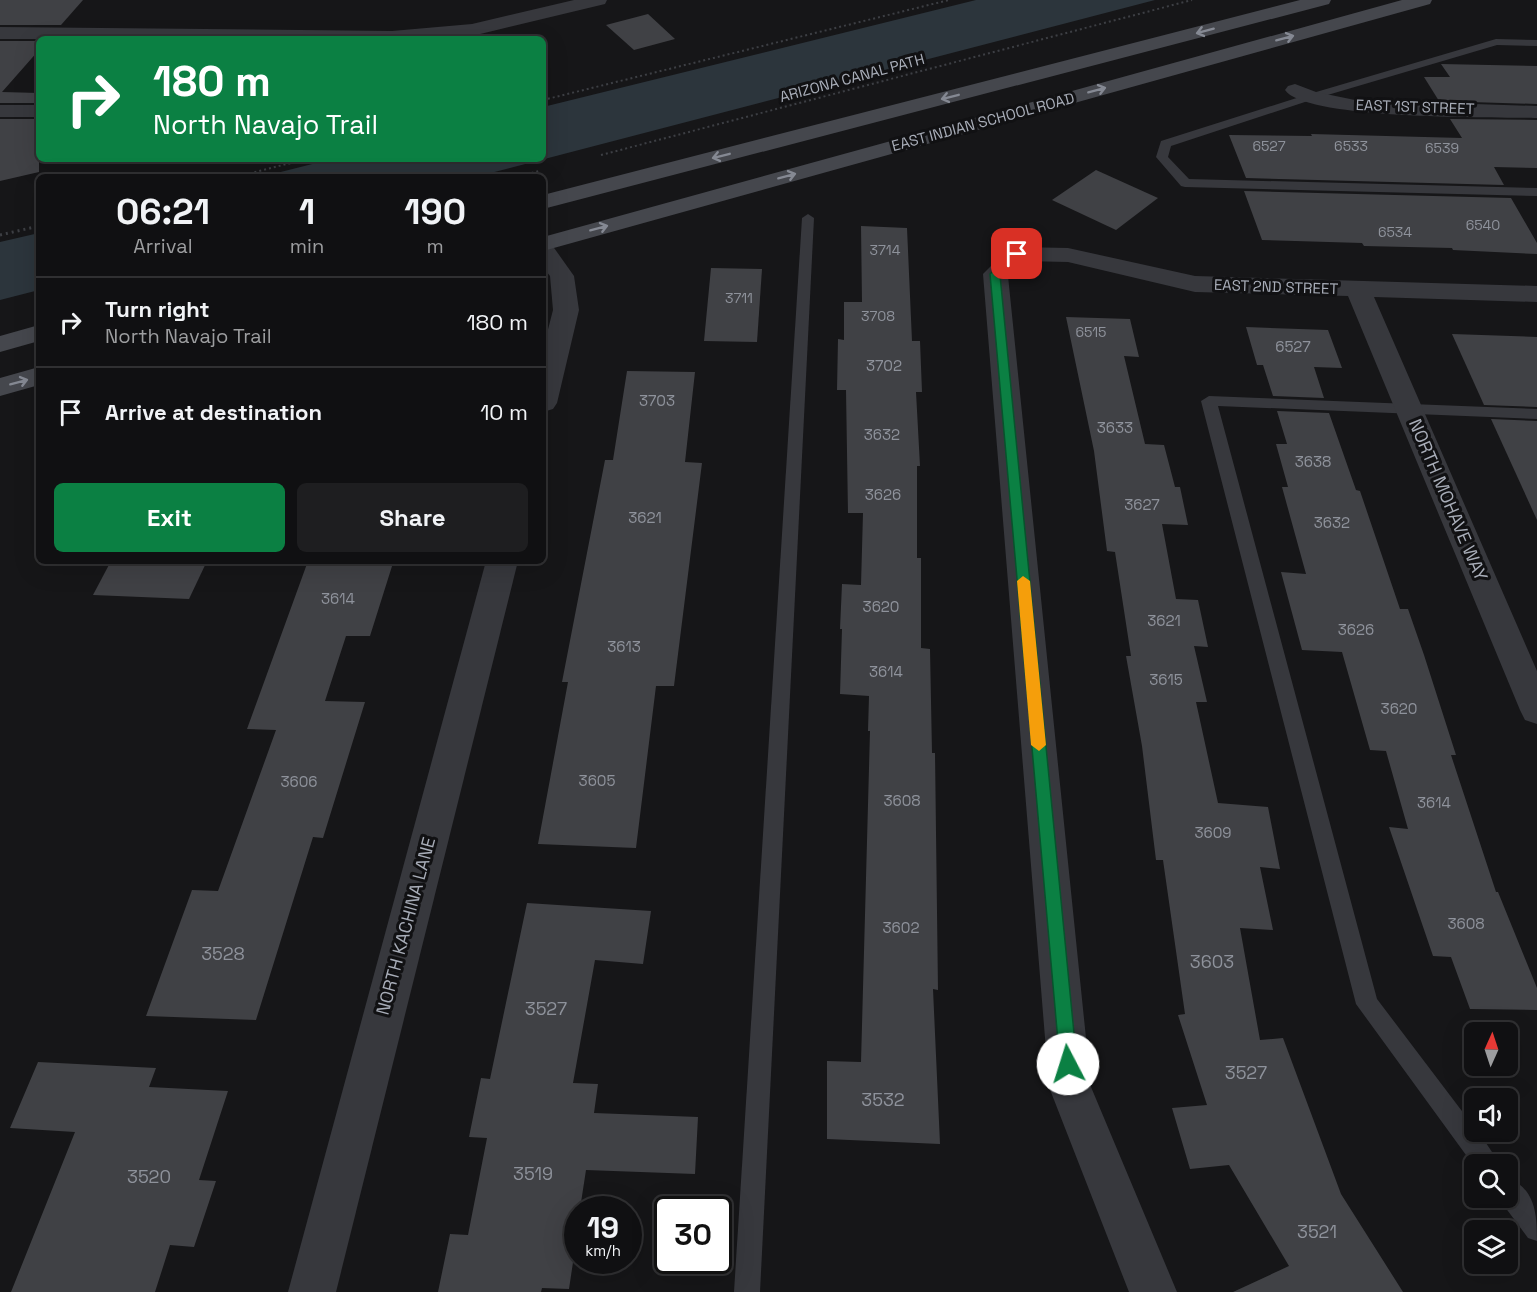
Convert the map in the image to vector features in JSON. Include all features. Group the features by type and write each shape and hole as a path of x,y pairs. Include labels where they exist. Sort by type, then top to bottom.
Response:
{"main road":[{"name":"EAST INDIAN SCHOOL ROAD","path":"546,201 1322,0"},
{"name":"EAST INDIAN SCHOOL ROAD","path":"546,243 1423,0"},
{"path":"0,344 36,334"},
{"path":"0,387 36,377"}],"street":[{"path":"412,36 471,30 564,4 598,0"},
{"path":"0,33 235,36"},
{"name":"EAST 1ST STREET","path":"1302,93 1355,106 1537,112"},
{"path":"0,111 36,111"},
{"path":"546,254 561,276 566,310 546,391"},
{"name":"EAST 2ND STREET","path":"1153,1292 1071,1087 995,274 1017,254 1068,255 1195,284 1537,294"},
{"name":"NORTH MOHAVE WAY","path":"1358,290 1537,710"},
{"name":"NORTH KACHINA LANE","path":"312,1292 501,564"}],"lane":[{"path":"1537,43 1496,42 1302,93 1165,144 1162,157 1185,183 1537,192"},
{"path":"747,1292 808,218"},
{"path":"1480,1154 1367,1004 1209,401 1537,414"},
{"path":"1518,1203 1537,1229"}],"path":[{"path":"546,99 949,0"},
{"name":"ARIZONA CANAL PATH","path":"595,156 1192,0"},
{"path":"247,174 295,162"},
{"path":"528,174 539,171"},
{"path":"0,235 36,226"}],"shaded area":[{"path":"976,0 1155,0 546,159 546,106"},
{"path":"320,162 533,162 487,174 273,174"},
{"path":"36,234 36,291 0,300 0,242"}],"building":[{"path":"0,0 83,0 61,25 0,25"},
{"path":"648,14 675,39 634,50 606,25"},
{"path":"0,41 36,41 36,53 2,92 36,93 36,103 0,103"},
{"path":"1441,64 1537,66 1537,104 1439,101 1424,77 1450,77"},
{"path":"0,119 36,119 36,162 39,162 39,172 0,181"},
{"path":"1450,119 1537,120 1537,168 1494,167 1504,185 1246,178 1229,135 1312,136 1311,134 1462,138"},
{"path":"1096,170 1158,198 1116,230 1052,200"},
{"path":"1244,191 1511,198 1537,243 1537,254 1453,250 1452,248 1364,246 1362,243 1262,240"},
{"path":"861,226 907,228 912,341 920,341 922,392 916,392 920,466 917,466 917,558 921,558 921,648 930,649 932,753 935,753 938,990 933,989 940,1144 827,1139 827,1061 861,1062 869,696 840,694 842,629 840,629 842,584 861,585 863,513 848,513 846,390 837,390 838,339 844,340 844,302 862,302"},
{"path":"711,268 762,269 757,342 704,341"},
{"path":"1066,317 1130,319 1139,357 1124,356 1145,444 1164,445 1175,487 1180,487 1188,525 1162,524 1176,599 1198,600 1208,647 1194,646 1207,702 1196,702 1218,803 1268,807 1280,869 1260,867 1273,930 1240,928 1260,1040 1283,1038 1341,1194 1403,1292 1233,1292 1289,1266 1229,1165 1190,1169 1172,1108 1207,1105 1178,1015 1185,1014 1163,860 1156,860 1142,746 1126,656 1131,656 1115,552 1107,551 1094,451"},
{"path":"1246,327 1328,330 1342,368 1314,367 1324,398 1273,396 1263,365 1257,365"},
{"path":"1452,334 1537,337 1537,407 1484,405"},
{"path":"627,371 695,372 685,462 702,463 674,686 656,686 636,848 538,844 568,682 562,682 605,460 613,460"},
{"path":"1277,411 1329,413 1356,490 1360,491 1400,609 1408,609 1456,755 1451,755 1496,892 1498,892 1537,988 1537,1010 1470,1009 1451,957 1433,956 1389,827 1408,829 1386,751 1370,750 1342,652 1302,650 1281,572 1306,574 1282,487 1288,487 1276,444 1287,444"},
{"path":"1491,419 1537,421 1537,520"},
{"path":"109,564 206,564 189,599 93,595"},
{"path":"307,564 393,564 370,636 346,636 325,701 365,702 323,838 313,837 256,1020 146,1016 192,890 218,891 276,730 247,729"},
{"path":"527,903 651,911 643,964 595,960 573,1083 598,1084 594,1113 698,1117 695,1174 586,1170 582,1196 564,1196 564,1274 571,1274 569,1289 542,1288 541,1292 438,1292 450,1234 468,1235 487,1138 469,1137 481,1078 490,1079"},
{"path":"38,1062 156,1068 149,1087 228,1091 199,1180 216,1181 194,1247 170,1245 155,1292 11,1292 75,1132 10,1128"}],"slow traffic":[{"path":"1023,581 1039,745"}],"route":[{"path":"1017,254 995,274 1068,1064"}]}
